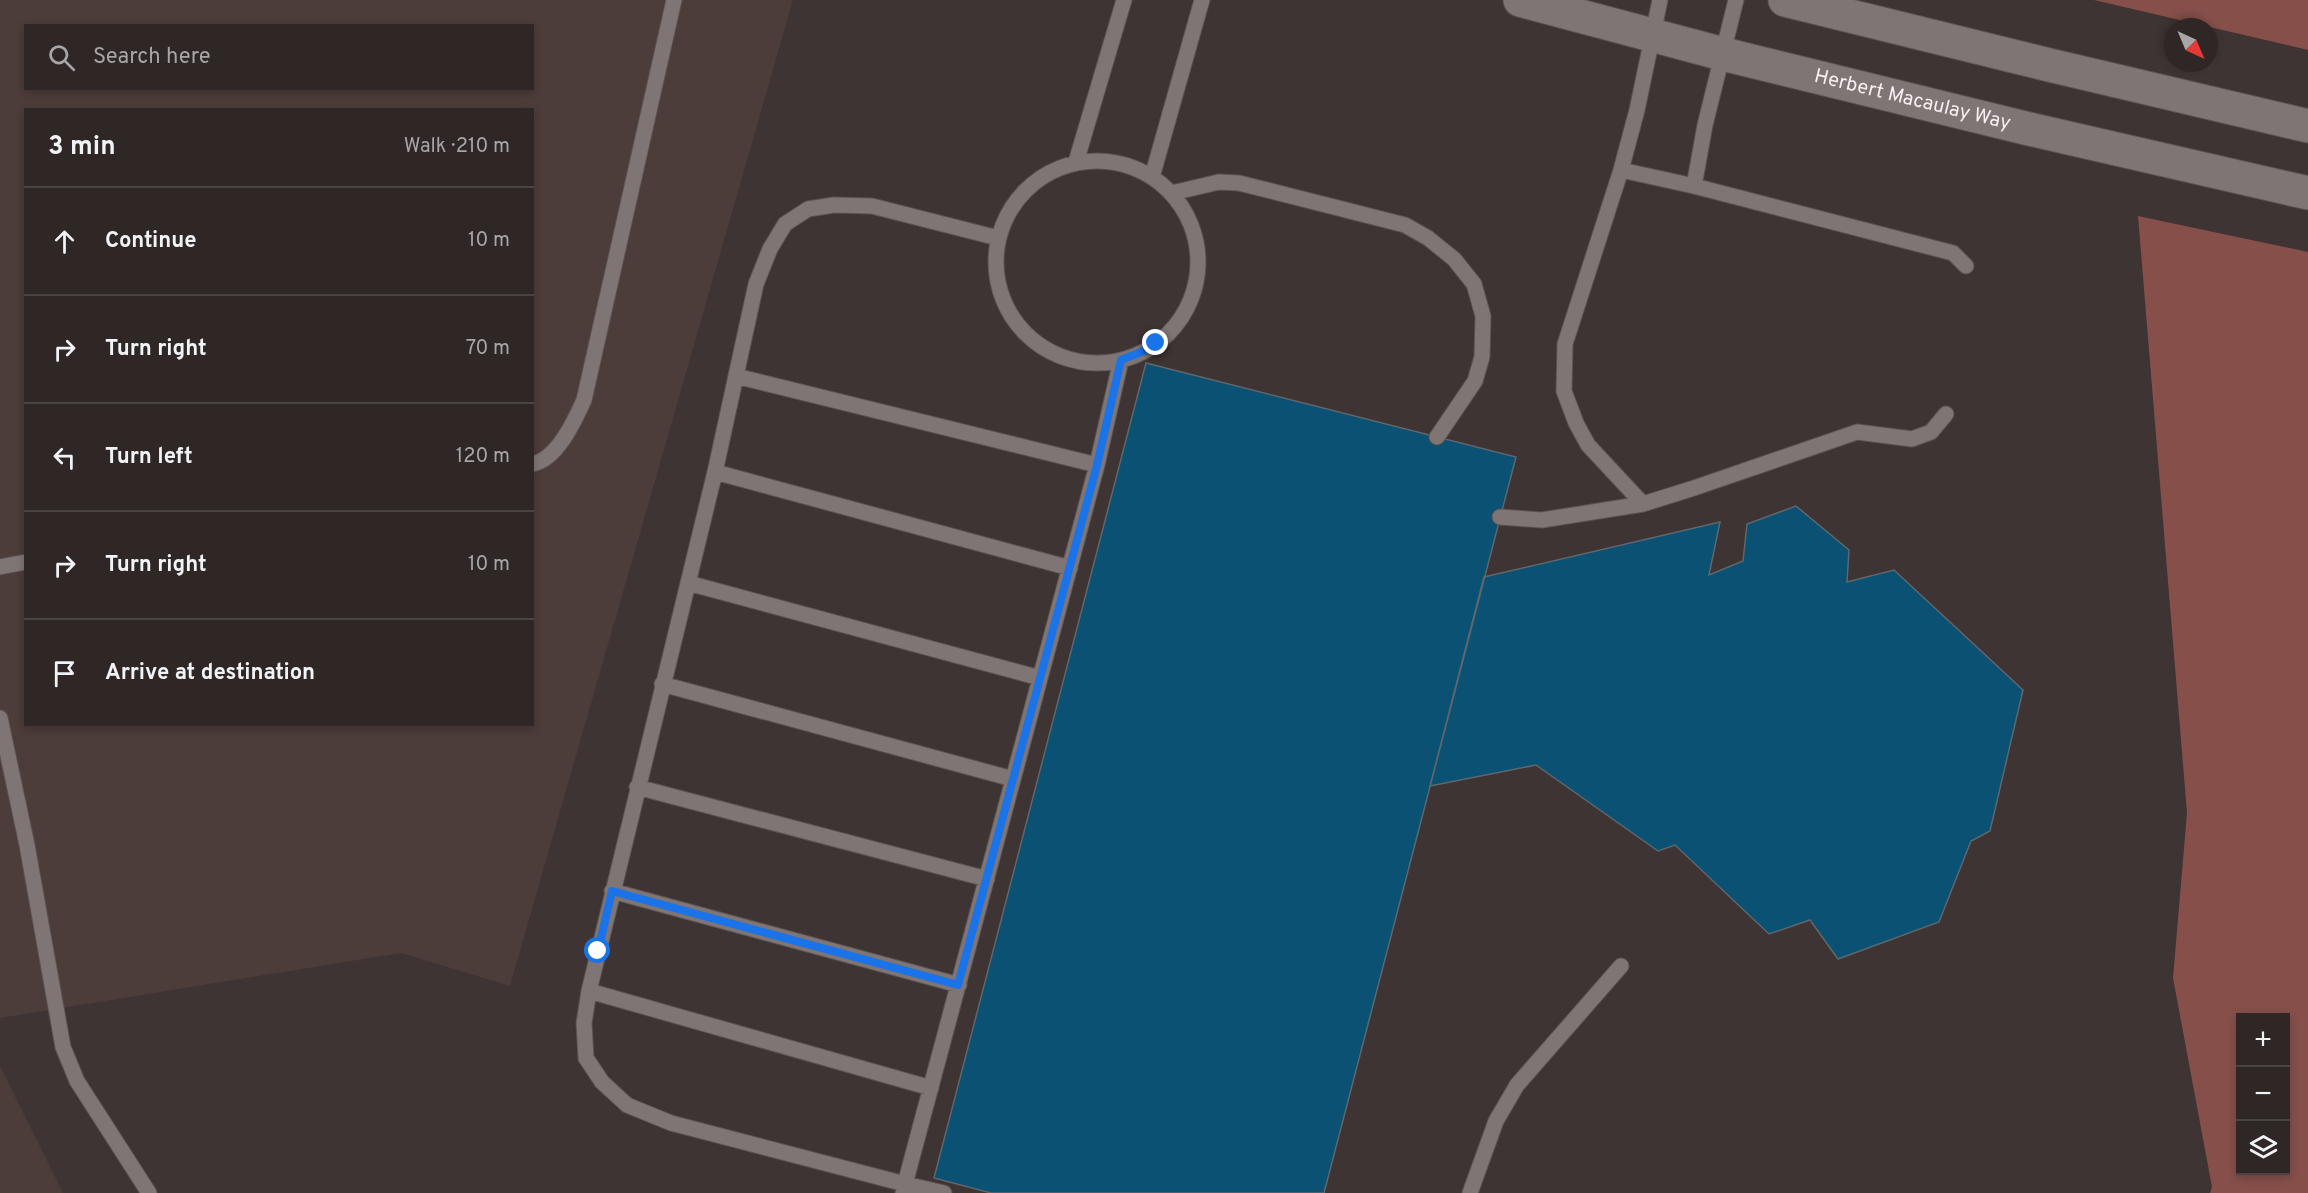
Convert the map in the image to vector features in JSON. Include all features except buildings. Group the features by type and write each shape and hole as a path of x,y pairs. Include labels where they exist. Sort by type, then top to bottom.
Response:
{"main road":[{"name":"Herbert Macaulay Way","path":"1520,0 1723,54 2025,128 2308,193"},
{"path":"1785,0 2308,126"}],"lane":[{"path":"534,464 540,463 568,434 584,400 674,0"},
{"path":"1076,162 1124,0"},
{"path":"1152,177 1202,0"},
{"path":"1642,504 1588,445 1576,423 1564,391 1565,344 1621,170 1660,0"},
{"path":"1694,186 1705,125 1736,0"},
{"path":"1102,160 1128,165 1152,177 1172,193 1187,215 1196,239 1198,265 1194,291 1183,314 1167,335 1146,350 1121,360 1096,363 1070,359 1046,350 1025,334 1009,314 999,290 995,264 998,238 1008,212 1026,189 1049,172 1076,162 1102,160"},
{"path":"1621,170 1694,186 1953,253 1966,266"},
{"path":"1172,193 1219,182 1239,183 1406,225 1428,237 1454,259 1474,284 1483,316 1482,357 1475,381 1437,437"},
{"path":"944,1193 904,1188 671,1123 627,1105 602,1082 586,1058 584,1023 612,891 715,472 756,284 770,249 785,224 808,209 834,205 872,206 998,238"},
{"path":"904,1188 1097,465 1121,360"},
{"path":"736,375 1097,465"},
{"path":"1500,517 1542,520 1642,504 1857,432 1912,439 1931,432 1946,414"},
{"path":"715,472 1070,568"},
{"path":"0,567 24,562"},
{"path":"688,583 1040,678"},
{"path":"662,684 1014,778"},
{"path":"0,718 27,845 63,1047 76,1081 148,1193"},
{"path":"637,787 987,879"},
{"path":"612,891 958,985"},
{"path":"1470,1193 1496,1121 1517,1085 1621,966"},
{"path":"589,991 931,1088"}],"shaded area":[{"path":"0,0 793,0 510,986 401,953 0,1018"},
{"path":"2094,0 2308,0 2308,50 2218,29 2218,18 2171,18"},
{"path":"2138,216 2308,252 2308,1193 2210,1193 2212,1187 2173,978 2187,813"},
{"path":"0,1066 63,1193 0,1193"}],"route":[{"path":"598,951 612,891 958,985 1097,465 1121,360 1146,350 1156,343"}]}
